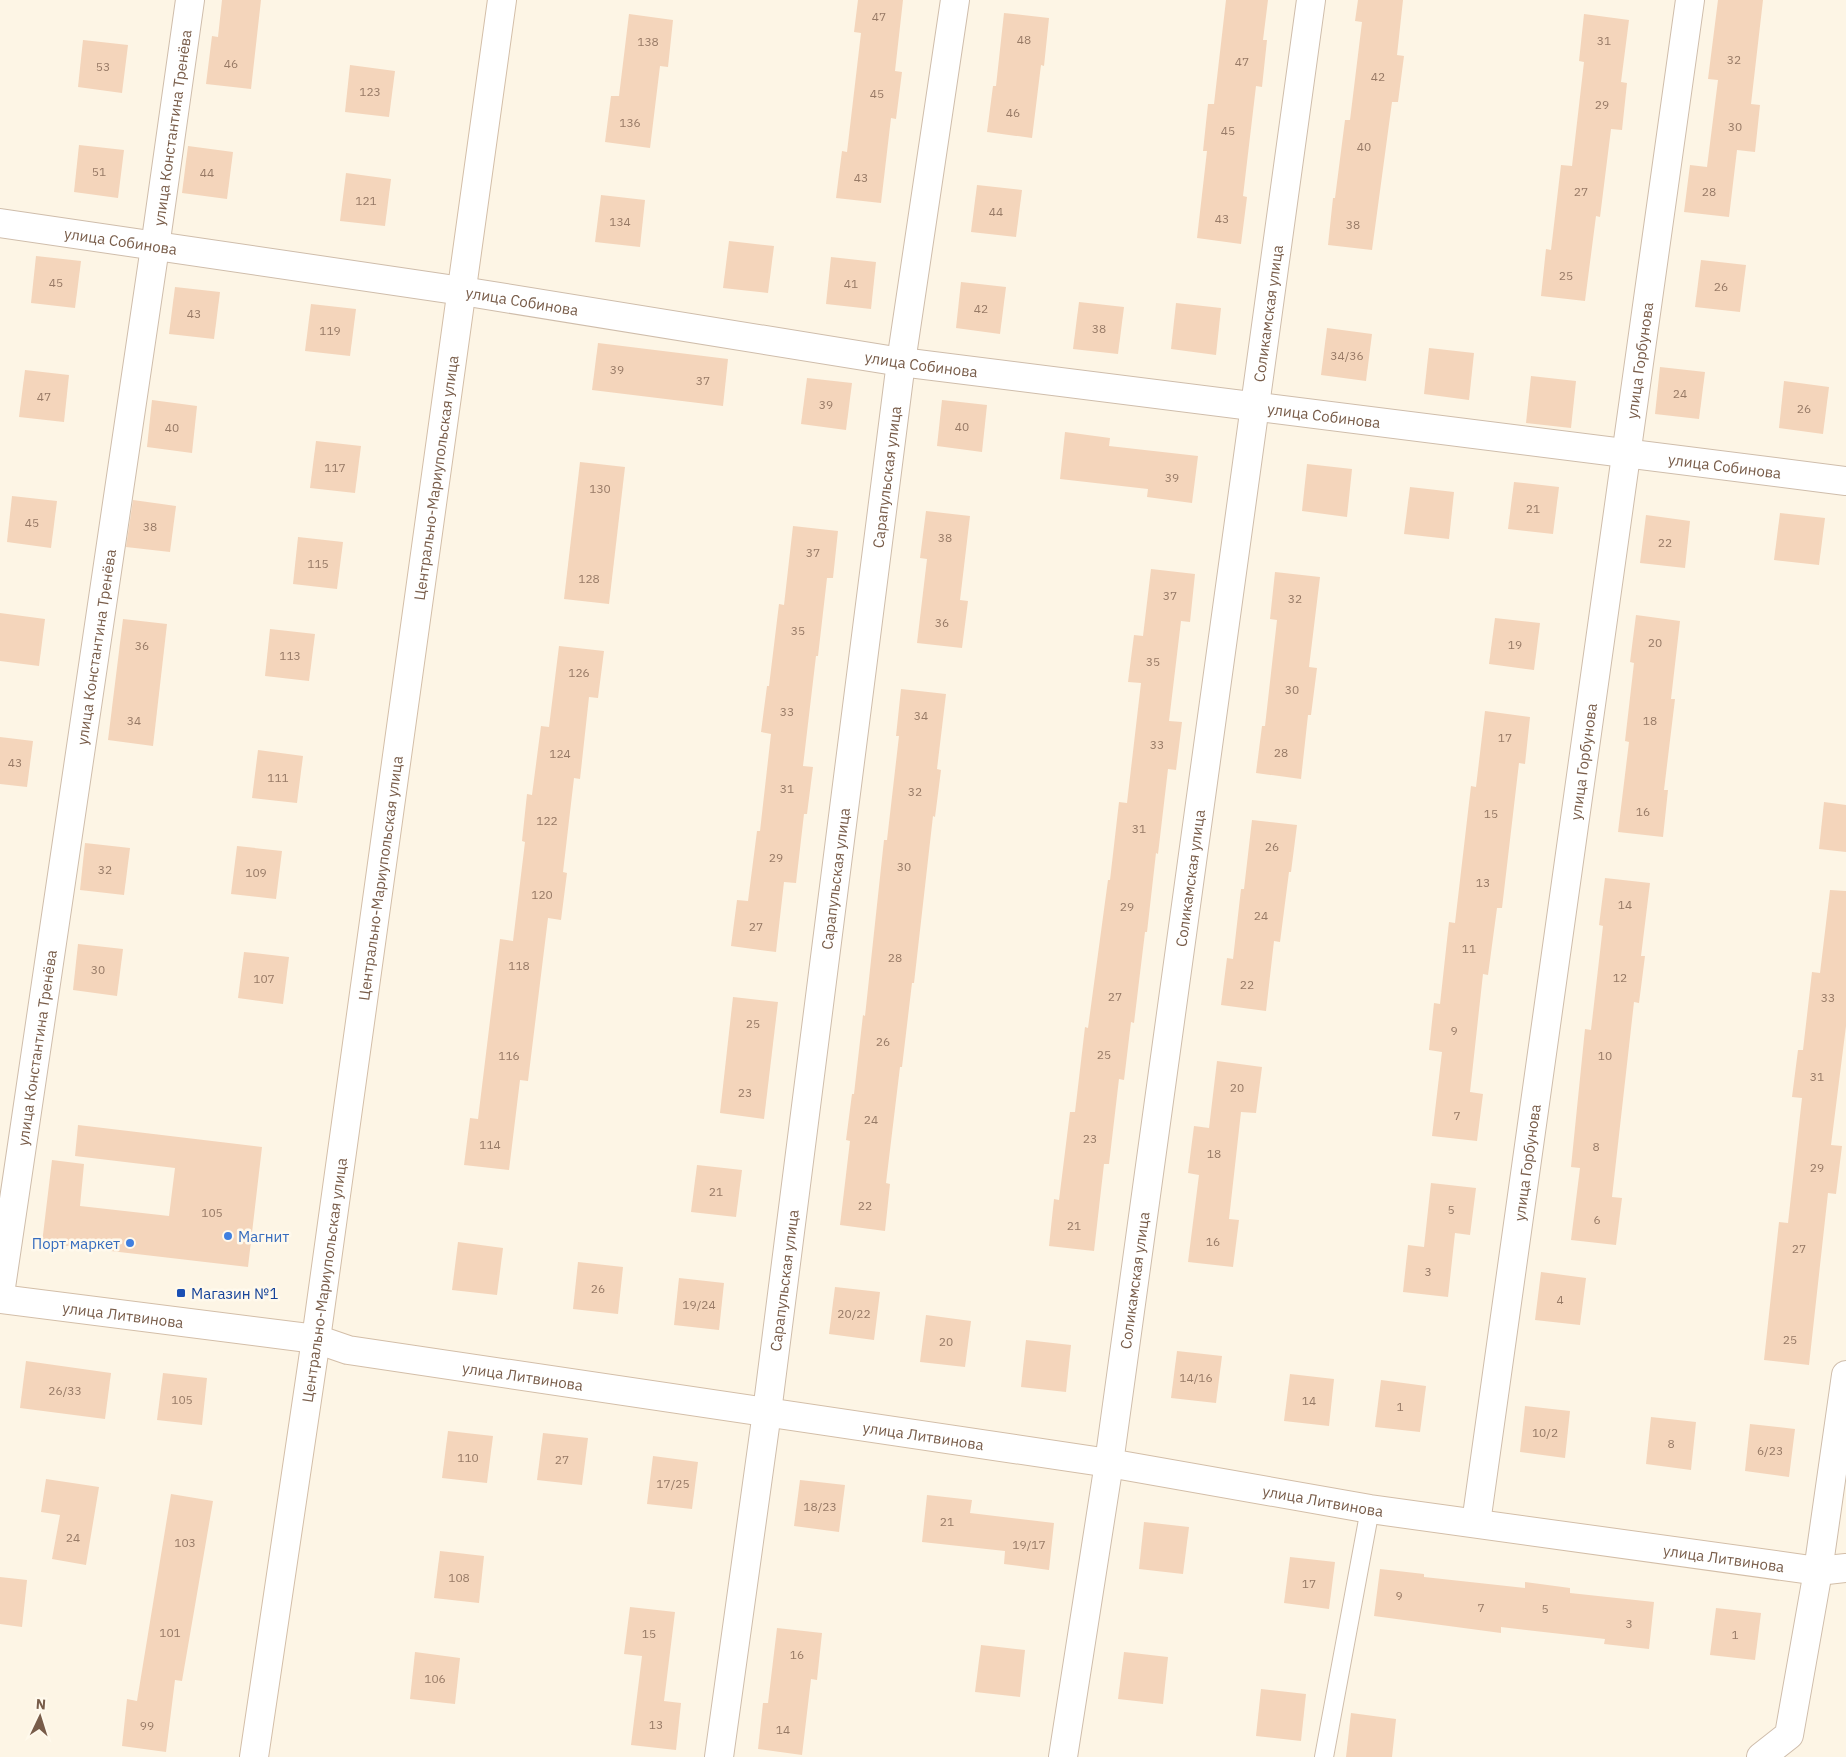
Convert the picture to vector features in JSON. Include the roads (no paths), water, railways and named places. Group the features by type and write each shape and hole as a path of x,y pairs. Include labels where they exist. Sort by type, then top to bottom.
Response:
{"street":[{"name":"улица Константина Тренёва","path":"0,1294 190,0"},
{"name":"Центрально-Мариупольская улица","path":"254,1757 316,1339 502,0"},
{"name":"Сарапульская улица","path":"719,1757 768,1412 901,362 955,0"},
{"name":"Соликамская улица","path":"1063,1757 1109,1463 1311,0"},
{"name":"улица Горбунова","path":"1476,1523 1690,0"},
{"name":"улица Собинова","path":"0,223 462,291 901,362 1846,481"},
{"name":"улица Литвинова","path":"0,1299 316,1339 348,1350 1109,1463 1370,1508 1818,1571 1846,1568"},
{"path":"1761,1757 1789,1735 1818,1571 1846,1375"}],"lane":[{"path":"1324,1757 1370,1508"}],"place":[{"name":"Магнит","path":"228,1236"},
{"name":"Порт маркет","path":"130,1243"},
{"name":"Магазин №1","path":"181,1293"}]}
